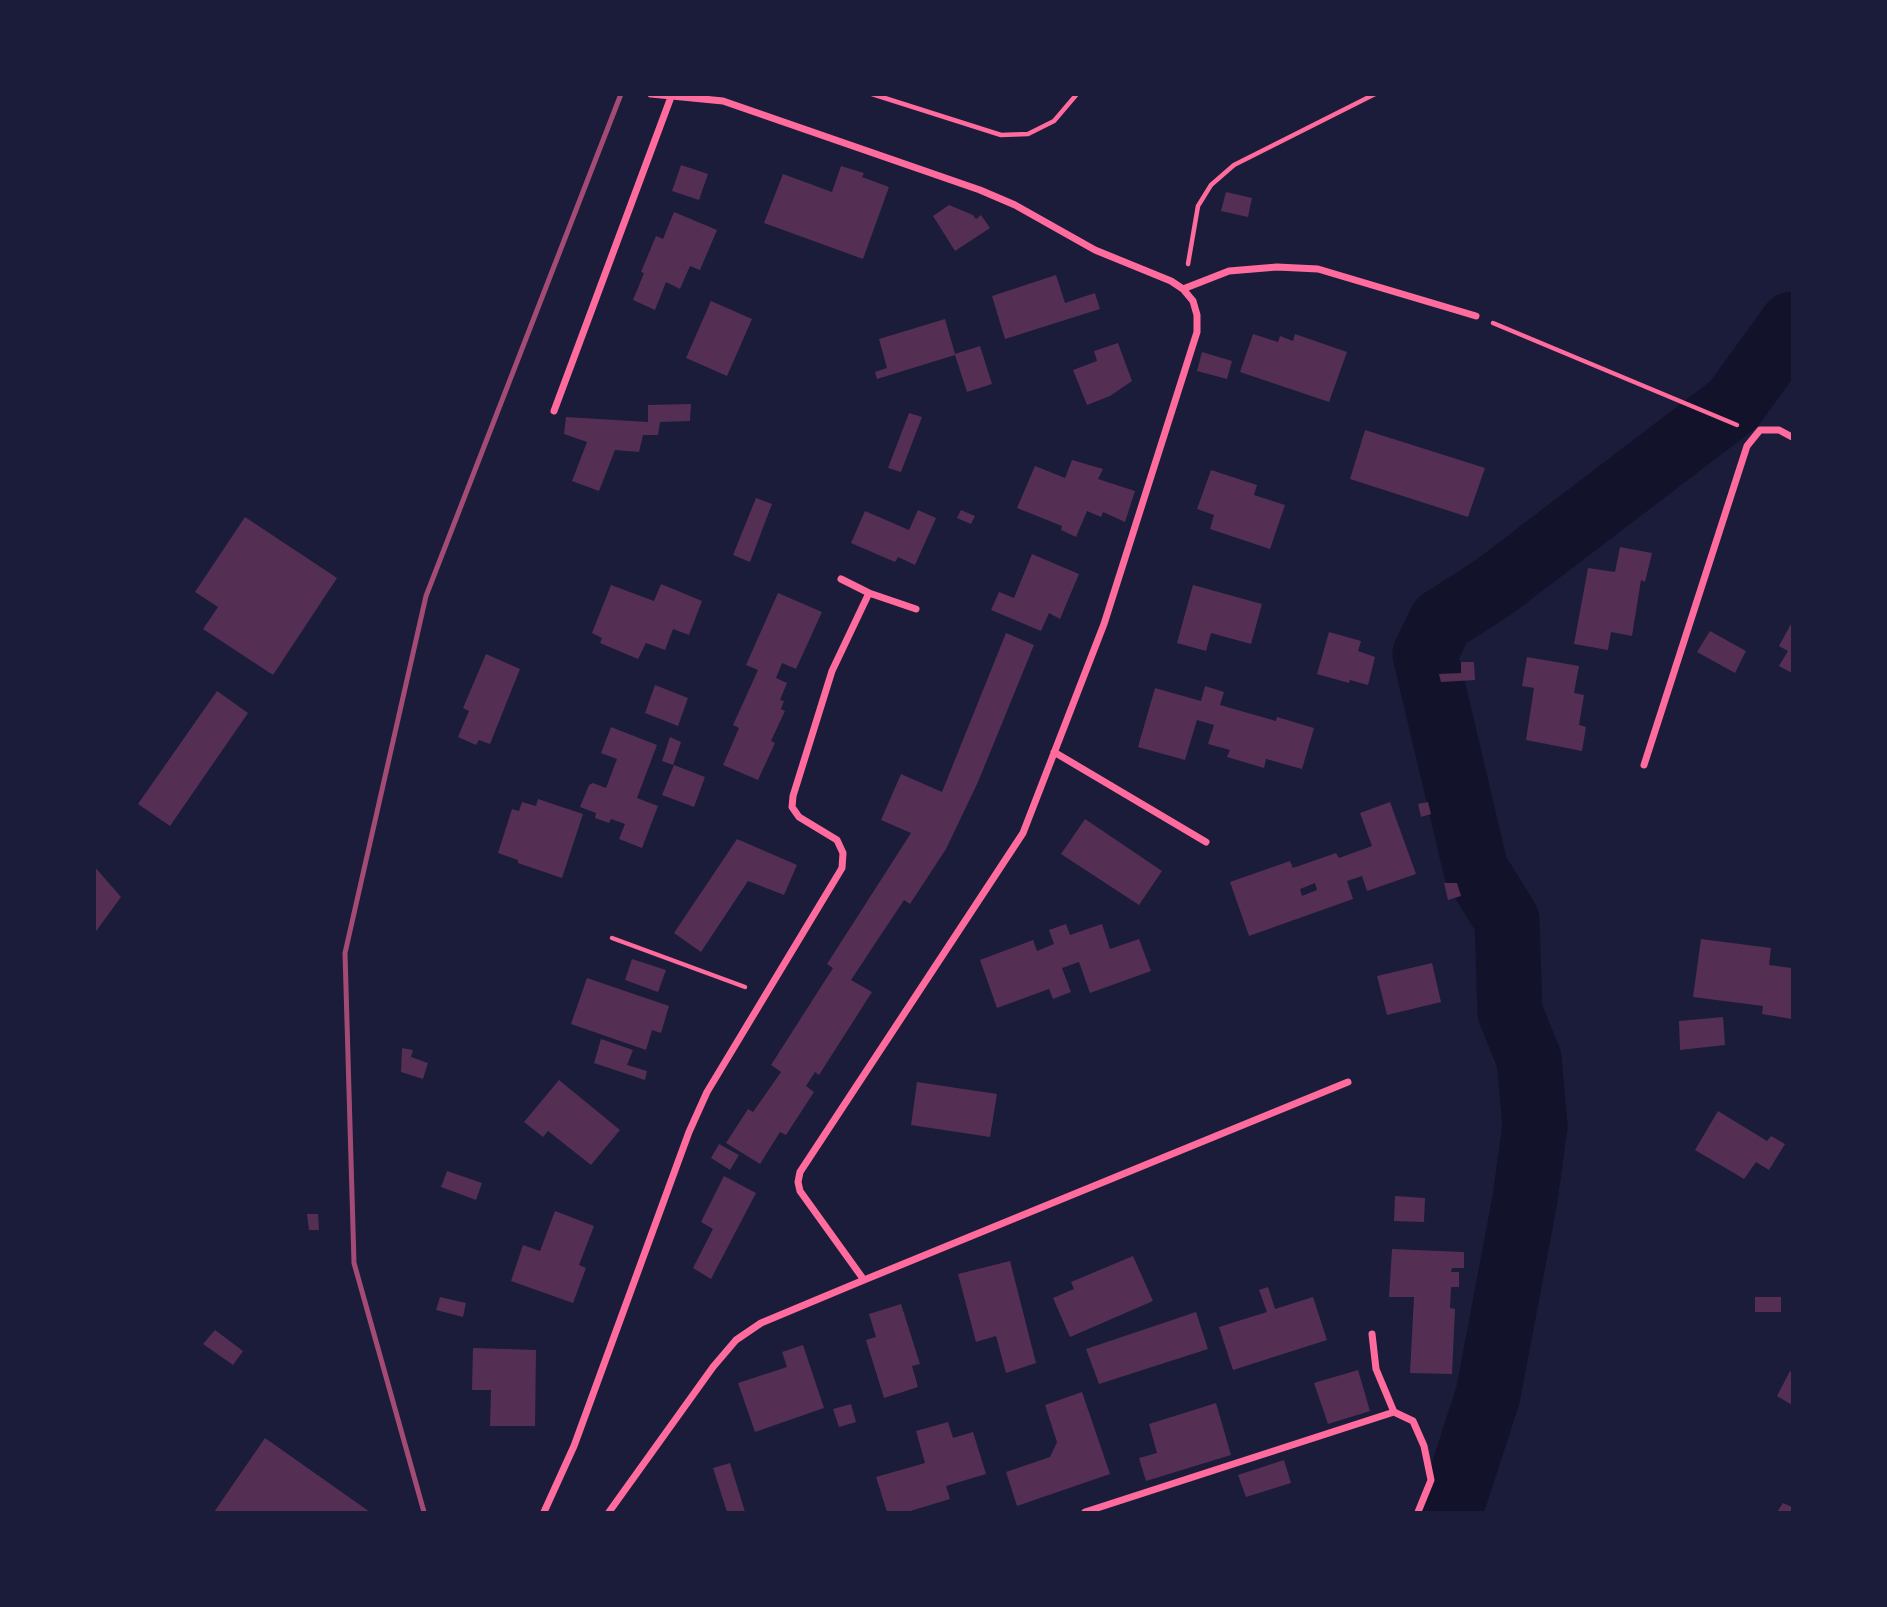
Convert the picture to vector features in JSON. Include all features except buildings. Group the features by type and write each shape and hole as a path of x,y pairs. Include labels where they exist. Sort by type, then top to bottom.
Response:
{"street":[{"path":"651,94 723,101 980,190 1015,205 1095,250 1171,281 1183,289 1193,301 1197,315 1197,332 1104,624 1023,832 800,1172 800,1191 864,1280"},
{"path":"554,411 671,97"},
{"path":"1183,289 1229,271 1277,267 1318,269 1476,316"},
{"path":"1644,765 1746,446 1760,430 1779,430 1793,437"},
{"path":"841,579 869,593 916,609"},
{"path":"544,1513 574,1446 689,1132 707,1092 842,868 844,853 837,840 799,817 792,807 793,796 832,671 869,593"},
{"path":"1054,751 1206,842"},
{"path":"609,1513 713,1367 736,1340 761,1323 1348,1082"},
{"path":"1372,1334 1376,1369 1394,1412 1413,1421 1424,1446 1431,1480 1418,1513"},
{"path":"1085,1513 1394,1412"}],"path":[{"path":"872,94 1001,135 1028,134 1054,121 1077,94"},
{"path":"1183,289 1198,206 1211,185 1234,165 1375,94"},
{"path":"1476,316 1737,425"},
{"path":"612,938 766,995"}],"waterway":[{"path":"1450,1512 1488,1395 1525,1199 1535,1126 1529,1059 1510,1012 1507,920 1476,870 1425,654 1441,621 1494,587 1734,404 1792,324"}],"railway":[{"path":"424,1512 354,1263 345,953 426,596 621,94"}]}
